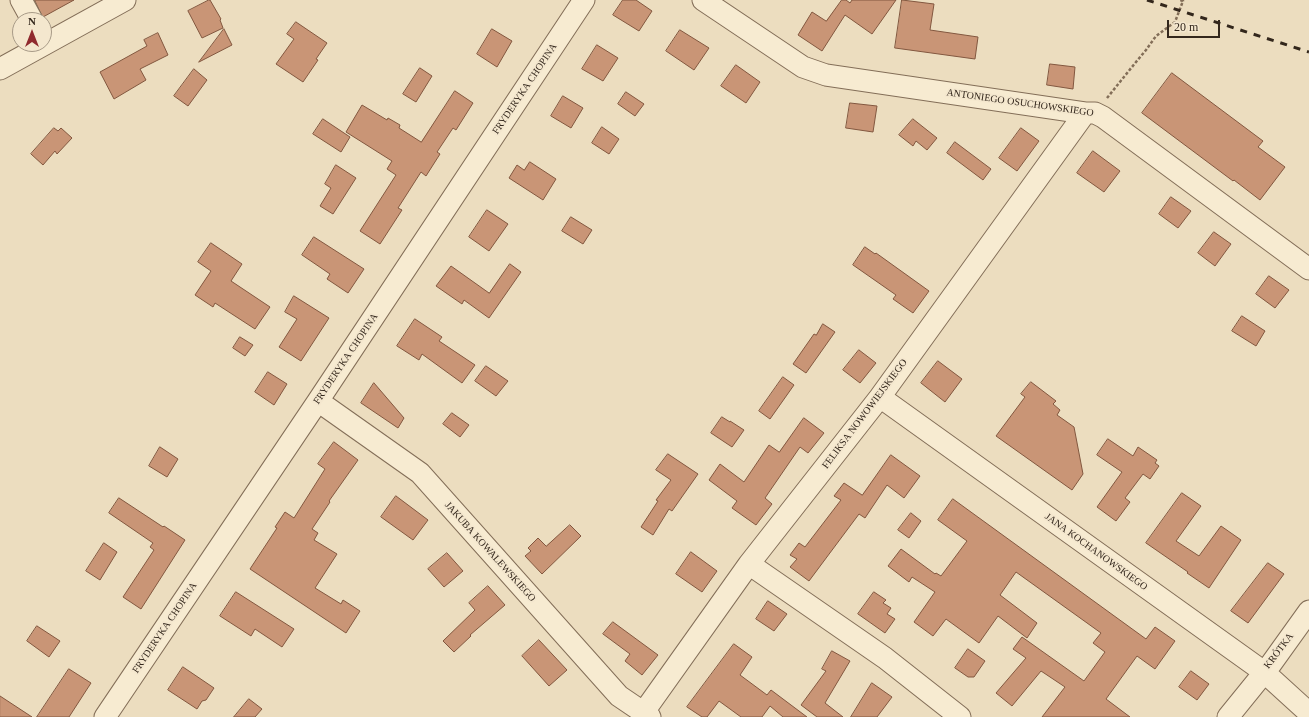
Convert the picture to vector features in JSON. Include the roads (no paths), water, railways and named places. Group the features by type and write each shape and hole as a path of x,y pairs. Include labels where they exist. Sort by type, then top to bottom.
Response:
{"street":[{"path":"21,0 28,12"},
{"path":"52,40 125,0"},
{"name":"FRYDERYKA CHOPINA","path":"105,717 318,401 584,0"},
{"name":"ANTONIEGO OSUCHOWSKIEGO","path":"703,0 803,66 826,75 1090,113 1103,117 1309,269"},
{"path":"0,69 30,52"},
{"name":"FELIKSA NOWOWIEJSKIEGO","path":"646,715 749,564 880,397 1090,113"},
{"name":"JANA KOCHANOWSKIEGO","path":"880,397 1264,672 1309,713"},
{"name":"JAKUBA KOWALEWSKIEGO","path":"318,401 420,473 619,696 646,715"},
{"path":"749,564 885,658 960,717"},
{"name":"KRÓTKA","path":"1228,717 1264,672 1309,611"}],"railway":[{"path":"1147,0 1309,52"}]}
